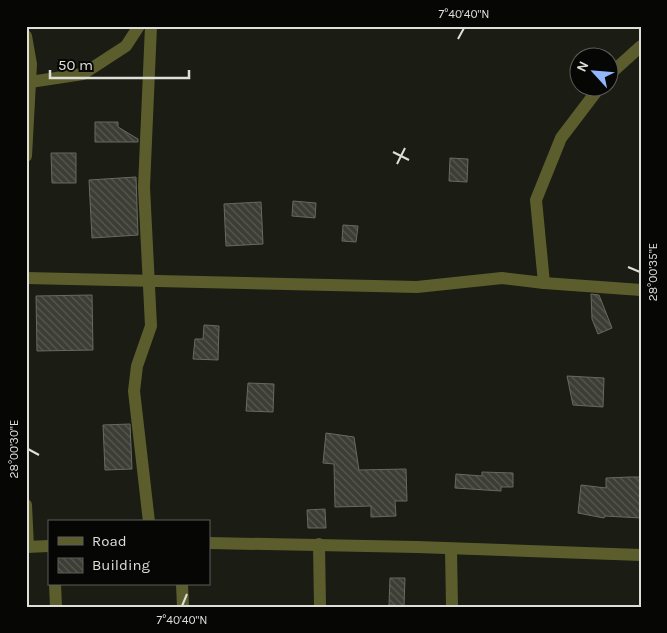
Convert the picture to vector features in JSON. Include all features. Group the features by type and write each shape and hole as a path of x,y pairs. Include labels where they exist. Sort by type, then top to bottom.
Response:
{"street":[{"path":"30,82 83,74 126,46 139,26"},
{"path":"149,520 134,391 137,366 151,326 144,187 151,26"},
{"path":"26,36 31,64 26,156"},
{"path":"620,65 641,46"},
{"path":"544,284 536,200 561,138 591,98"},
{"path":"26,278 417,287 502,278 544,284 641,290"},
{"path":"26,506 27,547 48,546"},
{"path":"210,543 319,544 641,555"},
{"path":"319,544 320,607"},
{"path":"451,548 452,607"},
{"path":"55,586 56,607"},
{"path":"182,586 183,607"}],"building":[{"path":"95,122 118,122 118,127 138,139 138,142 95,142"},
{"path":"51,153 76,153 76,183 52,183"},
{"path":"450,158 468,159 467,182 449,181"},
{"path":"136,177 138,235 92,238 89,180"},
{"path":"293,201 316,203 315,218 292,216"},
{"path":"261,202 263,244 226,246 224,204"},
{"path":"343,225 358,226 356,242 342,241"},
{"path":"591,294 599,295 612,328 598,334 592,319"},
{"path":"92,295 93,350 37,351 36,296"},
{"path":"204,325 219,326 218,360 193,359 195,339 203,339"},
{"path":"567,376 604,378 603,407 573,405"},
{"path":"248,383 274,384 273,412 246,411"},
{"path":"130,424 132,469 105,470 103,425"},
{"path":"326,433 354,437 359,470 406,469 407,501 395,501 396,516 371,517 371,506 335,507 334,464 323,463"},
{"path":"482,472 513,473 513,487 501,487 501,491 455,488 456,474 482,476"},
{"path":"641,477 641,518 605,516 604,518 578,513 581,485 606,488 606,478"},
{"path":"325,509 326,528 308,528 307,510"},
{"path":"390,578 405,578 404,606 389,605"}]}
